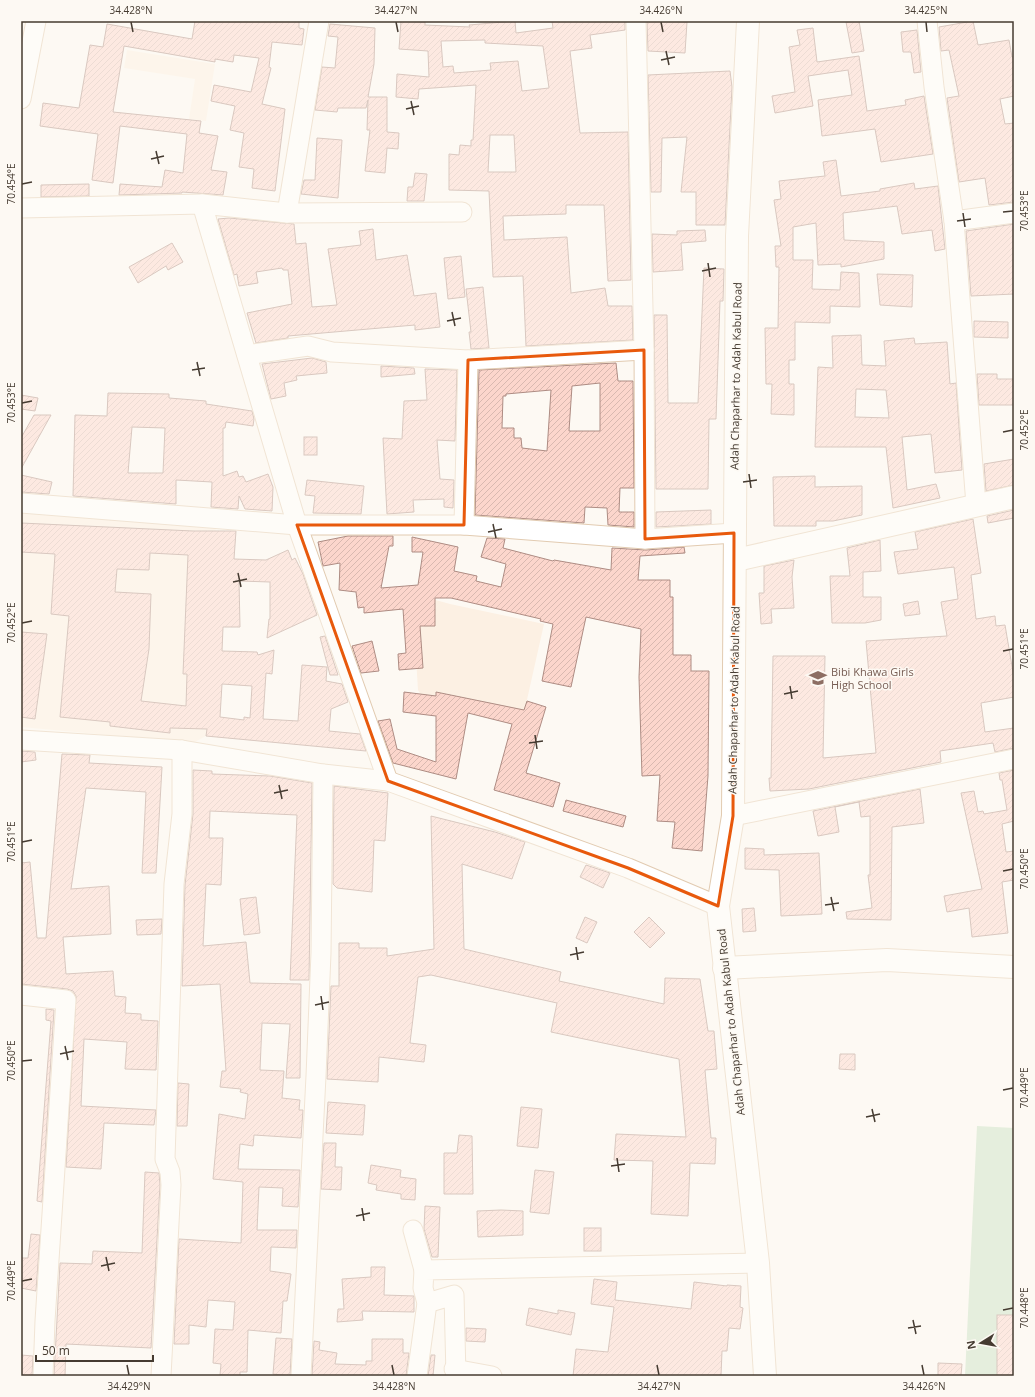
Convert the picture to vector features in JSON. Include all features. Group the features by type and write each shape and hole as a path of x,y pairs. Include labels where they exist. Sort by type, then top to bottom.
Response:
{"main road":[{"name":"Adah Chaparhar to Adah Kabul Road","path":"748,21 737,236 734,533 736,560 733,816 718,906 758,1263 765,1376"},
{"path":"736,560 1014,497"},
{"path":"724,968 887,960 1014,967"}],"street":[{"path":"21,99 36,21"},
{"path":"287,213 319,21"},
{"path":"636,21 644,350 645,539"},
{"path":"927,21 934,87 954,221 976,505"},
{"path":"202,204 297,525 388,781"},
{"path":"21,208 202,204 287,213 462,212"},
{"path":"954,221 1014,213"},
{"path":"247,355 308,346 332,352 468,360 644,350"},
{"path":"464,525 468,360"},
{"path":"21,503 297,525 464,525 645,539 734,533"},
{"path":"21,740 182,750 323,774 388,781 628,868 718,906"},
{"path":"161,1376 171,1185 170,1172 165,1159 174,884 182,814 182,750"},
{"path":"733,816 1014,759"},
{"path":"301,1376 308,1136 321,953 323,774"},
{"path":"21,995 66,1000 43,1376"},
{"path":"413,1230 424,1270 423,1288 427,1303 417,1376"},
{"path":"424,1270 758,1263"},
{"path":"427,1303 454,1295 455,1373 492,1376"}],"highlighted area":[{"path":"644,350 645,539 734,533 733,816 718,906 628,868 388,781 297,525 464,525 468,360"}],"shaded area":[{"path":"127,50 215,64 206,121 189,119 195,79 124,68"},
{"path":"21,509 216,525 209,631 206,736 193,743 21,727"},
{"path":"414,594 450,604 544,624 524,713 424,700 418,690 414,626"}],"green space":[{"path":"977,1126 1014,1128 1014,1376 965,1376"}],"building":[{"path":"195,21 299,21 299,28 304,29 302,45 272,42 269,67 271,68 262,104 285,109 275,191 252,188 254,169 239,167 244,133 230,130 235,106 211,101 214,85 251,92 259,58 234,55 233,62 215,59 215,62 124,46 113,112 201,121 199,133 218,136 211,170 227,172 223,195 182,192 119,195 120,184 162,187 165,170 183,173 187,134 120,126 113,183 92,180 98,134 40,126 43,103 79,108 90,45 103,47 107,24 192,39"},
{"path":"401,21 425,22 425,25 470,27 469,25 515,21 516,33 553,28 552,21 625,21 625,30 590,35 592,48 570,51 580,133 628,132 631,280 608,281 604,205 566,205 566,214 503,216 504,240 567,237 571,293 605,288 608,306 632,306 633,340 526,346 523,276 493,277 489,191 449,190 449,154 459,155 460,145 471,146 471,140 473,140 476,85 419,89 418,99 396,97 397,74 429,77 428,51 399,49","holes":["485,40 485,43 543,46 549,88 522,91 518,61 490,63 491,70 454,73 453,66 443,67 441,41","490,135 514,135 516,172 488,172"]},
{"path":"647,21 687,22 685,53 648,51"},
{"path":"859,21 864,51 852,53 846,22"},
{"path":"973,21 978,45 1009,40 1012,57 1014,57 1014,96 1000,99 1005,124 1014,123 1014,202 989,205 985,178 959,182 947,98 959,96 949,50 941,51 939,27"},
{"path":"330,24 375,28 374,64 368,97 387,97 387,132 399,133 398,149 387,148 385,173 365,171 370,130 367,130 368,100 366,108 338,108 337,112 315,110 322,67 335,68 338,37 328,36"},
{"path":"813,28 817,62 859,56 867,111 906,105 905,100 924,96 933,154 881,162 875,129 822,136 818,100 852,95 848,70 808,76 813,106 775,113 772,96 795,92 789,47 800,45 797,30"},
{"path":"917,30 921,72 914,73 911,52 903,52 901,32"},
{"path":"730,71 732,87 725,225 696,225 696,192 681,192 687,137 662,138 661,192 651,192 648,75"},
{"path":"317,138 342,140 338,198 301,194 304,180 315,180"},
{"path":"836,160 841,196 880,191 880,189 914,183 915,189 938,186 945,249 935,251 932,230 902,234 897,206 843,213 844,240 884,242 884,259 841,267 841,264 818,265 816,223 793,227 793,260 813,260 812,289 840,290 841,272 859,273 860,307 830,306 830,323 795,322 795,360 789,360 789,384 794,384 794,415 771,414 772,384 766,384 765,328 778,328 779,267 776,267 775,246 781,246 774,200 781,199 779,181 825,176 823,162"},
{"path":"415,173 427,174 424,201 407,201 408,187 413,187"},
{"path":"89,184 89,196 41,197 41,185"},
{"path":"229,218 294,224 296,244 306,243 312,307 337,305 328,249 361,245 359,231 373,229 376,260 407,255 414,296 436,293 440,327 415,330 415,325 288,336 288,338 256,343 247,313 292,304 288,270 283,270 282,268 256,272 258,283 239,286 237,274 234,275 218,219"},
{"path":"1014,224 1014,294 971,296 966,231"},
{"path":"705,230 706,241 681,243 683,270 653,272 652,234 677,235 677,231"},
{"path":"172,243 183,262 168,270 166,266 138,283 129,267"},
{"path":"461,256 465,297 448,299 444,258"},
{"path":"704,268 724,269 723,301 720,301 716,419 709,419 708,489 656,489 654,315 667,315 668,403 698,403"},
{"path":"877,274 913,275 912,307 880,305"},
{"path":"483,287 489,348 471,349 469,332 471,332 466,289"},
{"path":"974,321 1008,322 1008,338 974,337"},
{"path":"861,335 862,365 886,366 884,341 914,338 915,344 947,342 950,384 956,383 962,470 935,473 931,434 902,437 907,490 936,484 940,498 893,508 886,447 815,447 818,367 833,368 832,336","holes":["856,389 886,390 889,418 855,417"]},
{"path":"312,358 326,362 327,373 296,376 297,380 284,383 286,396 271,399 262,364"},
{"path":"616,363 618,381 633,381 634,488 620,488 619,512 634,512 634,527 608,525 607,508 585,507 584,523 475,515 479,370","holes":["600,383 600,431 569,431 572,386","551,390 547,451 522,448 521,438 514,438 514,428 502,428 503,396 506,396 506,394"]},
{"path":"381,366 414,368 415,374 381,377"},
{"path":"425,369 457,370 455,441 437,440 440,479 454,480 453,508 444,507 444,499 413,500 414,512 387,514 383,438 402,439 404,401 427,400"},
{"path":"977,374 997,374 997,379 1014,379 1014,405 979,405"},
{"path":"108,393 169,394 169,398 206,401 206,404 252,411 254,419 253,426 226,422 225,428 223,428 223,476 237,471 239,477 243,476 246,482 268,474 273,487 272,511 245,509 239,496 238,509 211,507 212,482 176,480 176,504 73,496 75,415 107,416","holes":["132,427 165,428 163,473 128,473"]},
{"path":"21,395 38,398 35,411 21,409"},
{"path":"34,415 51,415 21,469 21,438"},
{"path":"304,437 317,437 317,455 304,455"},
{"path":"1014,459 1014,485 986,491 984,464"},
{"path":"21,475 52,482 49,494 21,492"},
{"path":"815,476 815,487 862,486 862,515 833,521 816,521 816,526 774,526 773,477"},
{"path":"307,480 364,486 361,514 313,513 315,496 305,495"},
{"path":"711,510 711,524 656,527 656,512"},
{"path":"1014,510 1014,518 988,523 987,516"},
{"path":"973,519 981,573 971,575 976,619 995,616 996,626 1005,625 1014,678 1014,697 981,703 985,732 1014,728 1014,748 995,752 993,743 940,751 941,762 809,789 770,791 769,778 771,778 773,656 825,656 823,758 876,753 866,641 947,636 941,602 958,599 954,567 898,574 894,552 918,549 915,532"},
{"path":"21,523 193,531 236,531 234,559 266,560 288,550 292,560 295,558 303,574 317,615 267,638 270,619 270,582 239,581 240,627 223,627 222,651 257,652 258,655 274,650 272,674 266,673 263,719 298,721 302,665 327,667 326,681 342,684 348,702 331,709 329,731 360,734 366,751 206,736 207,729 170,728 170,733 110,726 110,722 60,717 69,616 51,614 55,554 21,552","holes":["150,553 188,555 183,674 187,674 186,706 141,701 149,649 151,594 115,592 117,569 149,570","222,684 252,686 250,718 244,717 244,720 220,717"]},
{"path":"348,536 393,536 393,546 389,546 381,588 418,585 423,552 412,552 412,537 458,547 454,571 477,576 476,581 501,587 506,564 481,557 487,538 505,539 503,548 553,561 611,570 612,548 646,550 684,547 685,553 640,556 638,580 670,580 670,597 673,597 673,655 691,655 691,671 709,671 708,776 702,851 672,848 675,822 657,821 660,775 642,776 639,677 641,629 586,617 571,687 542,681 553,624 540,621 541,619 451,598 435,598 435,626 420,626 423,668 399,670 398,654 406,653 403,609 364,613 364,607 358,608 356,592 339,590 340,563 323,566 318,542"},
{"path":"880,540 881,571 863,572 863,597 881,597 881,620 865,623 832,623 830,576 850,576 847,548"},
{"path":"794,560 792,577 794,608 771,609 772,623 761,624 759,593 764,593 764,566"},
{"path":"918,601 920,614 905,616 903,604"},
{"path":"21,632 47,634 35,719 21,717"},
{"path":"325,636 338,675 330,675 320,637"},
{"path":"372,641 379,671 361,673 352,646"},
{"path":"404,692 436,696 436,692 524,710 527,701 546,707 526,773 560,783 553,807 494,790 512,724 468,713 456,779 393,763 378,721 390,719 397,749 436,762 436,716 403,712"},
{"path":"21,751 35,752 36,760 21,762"},
{"path":"62,754 90,755 89,763 162,767 156,873 142,873 146,792 86,788 71,889 109,886 111,934 63,937 66,974 113,971 115,996 126,997 125,1013 141,1014 141,1020 158,1021 156,1070 125,1069 127,1042 84,1039 81,1106 156,1110 154,1125 104,1123 101,1169 66,1167 76,996 73,991 67,989 21,984 21,863 30,862 37,938 46,938"},
{"path":"193,770 212,771 212,774 270,776 312,783 309,980 290,980 297,815 210,811 209,838 223,838 221,885 206,884 203,946 246,942 250,983 301,984 300,1078 286,1078 290,1024 262,1023 260,1070 284,1071 282,1098 300,1100 299,1110 303,1110 301,1138 254,1135 253,1146 240,1144 238,1169 300,1170 298,1207 282,1206 283,1188 259,1187 257,1230 297,1230 296,1248 271,1247 270,1271 291,1274 287,1301 283,1301 281,1333 248,1330 247,1372 240,1372 240,1376 220,1375 221,1364 213,1363 215,1329 233,1330 235,1302 208,1300 206,1327 189,1325 189,1344 174,1344 179,1239 241,1243 243,1182 213,1179 219,1114 245,1119 248,1094 240,1092 241,1089 220,1087 222,1071 226,1071 220,984 182,986 185,885 193,814"},
{"path":"1014,770 1014,821 1002,824 1006,852 1014,851 1014,880 1002,882 1008,933 972,937 969,908 947,912 944,896 982,889 961,793 974,791 978,812 983,811 984,814 1007,810 1002,780 1000,780 999,773"},
{"path":"334,786 388,793 385,841 374,840 372,892 337,888 333,884"},
{"path":"920,789 924,823 892,827 891,920 847,919 846,912 872,908 868,875 870,875 870,816 861,817 859,802 835,807 839,832 818,836 813,811"},
{"path":"566,800 626,816 623,827 563,811"},
{"path":"431,816 495,832 525,842 512,879 462,864 464,949 561,972 559,981 664,1004 665,978 700,979 708,1031 714,1031 717,1069 705,1070 711,1138 716,1138 715,1164 690,1163 688,1216 651,1214 653,1161 614,1160 616,1134 686,1137 679,1059 551,1032 557,1003 431,975 418,977 410,1043 426,1045 424,1062 379,1057 378,1082 327,1079 331,986 339,986 339,943 359,943 359,948 387,948 387,956 434,949"},
{"path":"745,848 764,849 764,855 819,853 822,914 781,916 779,870 745,869"},
{"path":"586,865 610,873 603,888 580,877"},
{"path":"256,897 260,933 244,935 240,899"},
{"path":"754,908 756,931 743,932 742,909"},
{"path":"585,917 597,922 587,943 576,938"},
{"path":"649,917 665,933 650,948 634,932"},
{"path":"162,919 161,934 137,935 136,920"},
{"path":"46,1009 54,1010 42,1202 37,1201 51,1021 46,1020"},
{"path":"840,1054 855,1054 855,1070 839,1069"},
{"path":"178,1083 189,1084 187,1126 177,1126"},
{"path":"328,1102 365,1105 363,1135 326,1133"},
{"path":"521,1107 542,1109 538,1148 517,1146"},
{"path":"459,1135 472,1136 473,1194 444,1194 444,1153 457,1153"},
{"path":"324,1143 336,1143 335,1167 342,1167 341,1190 321,1189"},
{"path":"371,1165 401,1170 400,1177 416,1179 415,1200 401,1199 401,1194 376,1190 377,1185 368,1183"},
{"path":"535,1170 554,1172 549,1214 530,1212"},
{"path":"145,1172 159,1173 160,1185 151,1348 66,1344 65,1376 54,1376 60,1263 92,1264 93,1251 142,1253"},
{"path":"425,1206 440,1207 438,1257 432,1257 424,1229"},
{"path":"477,1211 523,1211 523,1235 478,1237"},
{"path":"584,1228 601,1228 601,1251 584,1251"},
{"path":"31,1234 40,1235 36,1291 21,1288 21,1258 28,1258"},
{"path":"371,1267 385,1267 384,1295 414,1296 414,1312 362,1311 363,1320 337,1322 338,1309 344,1309 342,1279 371,1277"},
{"path":"594,1279 617,1282 615,1300 691,1309 694,1282 741,1286 740,1307 743,1308 740,1329 729,1328 727,1351 722,1351 721,1376 573,1376 576,1349 608,1352 614,1307 591,1304"},
{"path":"529,1308 558,1314 558,1310 575,1313 571,1335 526,1325"},
{"path":"997,1315 1014,1315 1014,1376 997,1376"},
{"path":"466,1328 486,1329 485,1342 466,1341"},
{"path":"276,1338 292,1339 290,1376 273,1374"},
{"path":"372,1339 403,1339 403,1353 409,1353 406,1376 312,1376 314,1341 320,1342 319,1350 337,1353 335,1364 366,1365 366,1361 372,1361"},
{"path":"21,1355 33,1356 32,1376 21,1376"},
{"path":"431,1355 435,1355 433,1376 428,1376"},
{"path":"938,1363 962,1364 961,1376 938,1376"}],"place":[{"name":"Bibi Khawa Girls High School","path":"818,678"}]}
